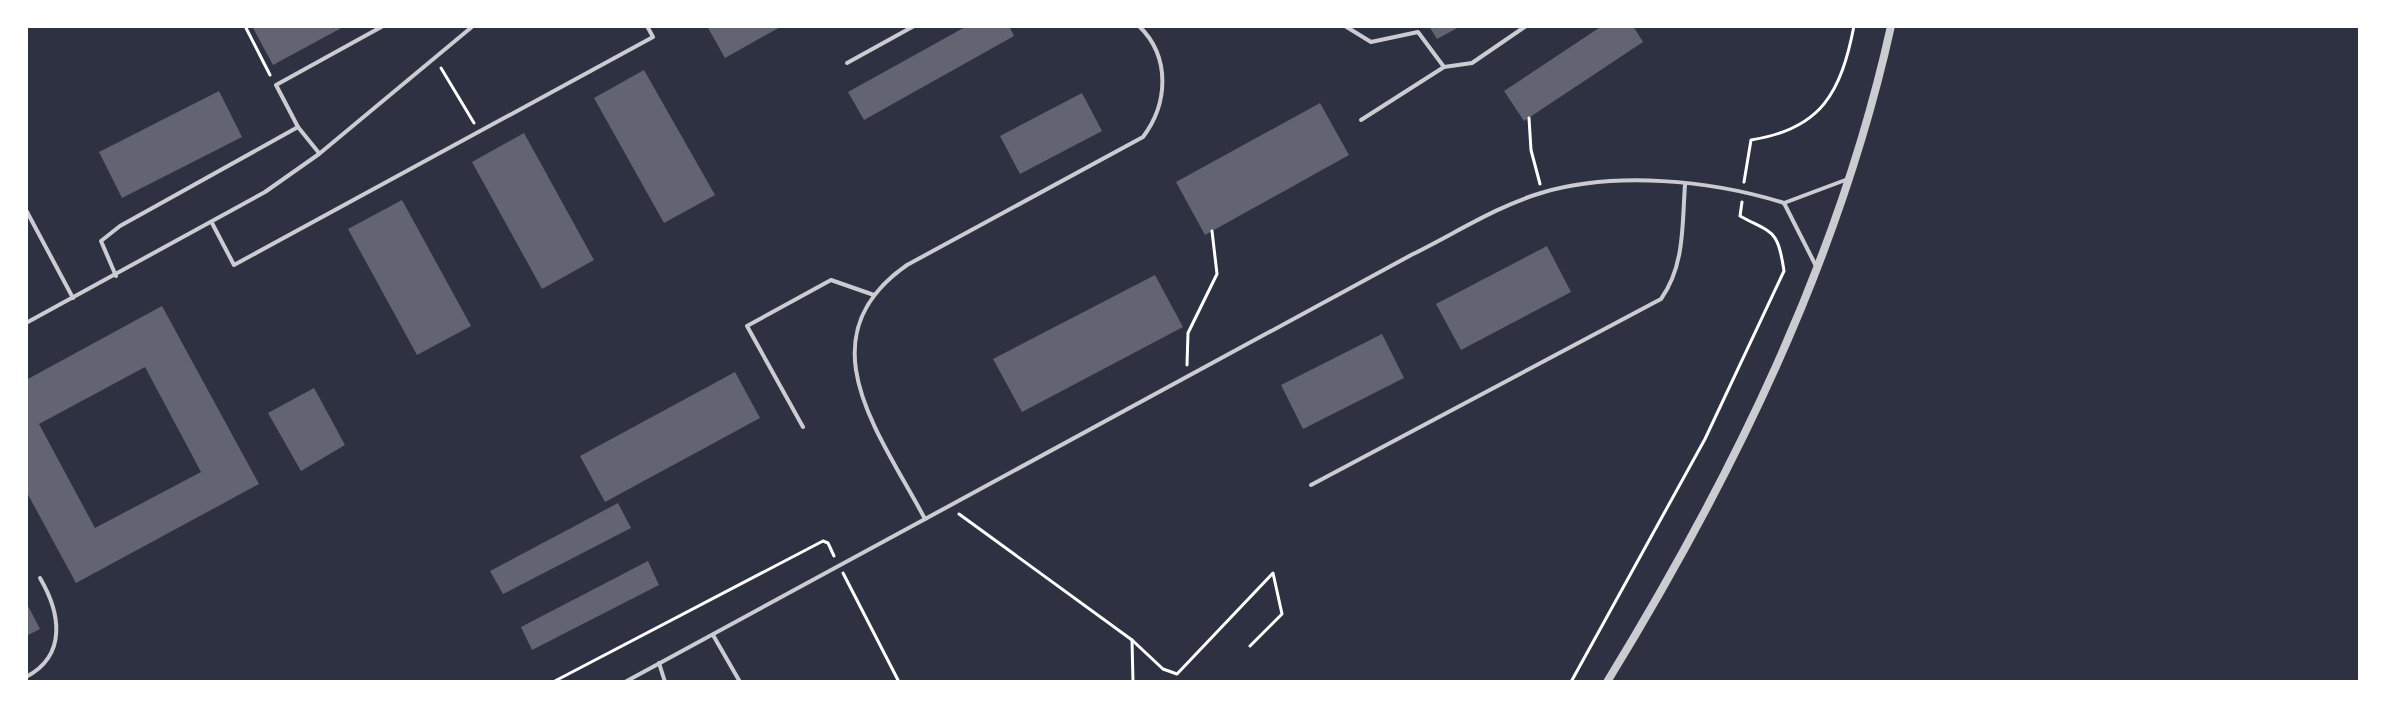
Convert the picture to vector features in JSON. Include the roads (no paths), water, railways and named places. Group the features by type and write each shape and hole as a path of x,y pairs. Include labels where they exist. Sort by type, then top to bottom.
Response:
{"street":[{"path":"1607,682 1719,490 1817,268 1850,179 1891,26"}],"lane":[{"path":"319,154 298,127 276,85 383,26"},
{"path":"212,223 234,265 653,37 647,26"},
{"path":"847,63 914,26"},
{"path":"925,519 869,414 858,383 853,342 863,307 907,265 1143,137 1155,122 1163,84 1155,47 1139,26"},
{"path":"1345,26 1371,42 1418,32 1444,67"},
{"path":"1361,120 1444,67 1472,63 1526,26"},
{"path":"26,323 212,223 319,154 471,27"},
{"path":"116,276 101,241 120,226 298,127"},
{"path":"625,682 1413,254 1542,193 1584,182 1631,180 1743,191 1784,203 1850,179"},
{"path":"1311,485 1661,299 1674,281 1680,258 1685,185"},
{"path":"1784,203 1817,268"},
{"path":"26,210 73,298"},
{"path":"803,427 747,326 831,280 874,295"},
{"path":"26,677 47,659 57,635 54,603 40,578"},
{"path":"713,635 740,682"},
{"path":"659,663 665,682"}]}
